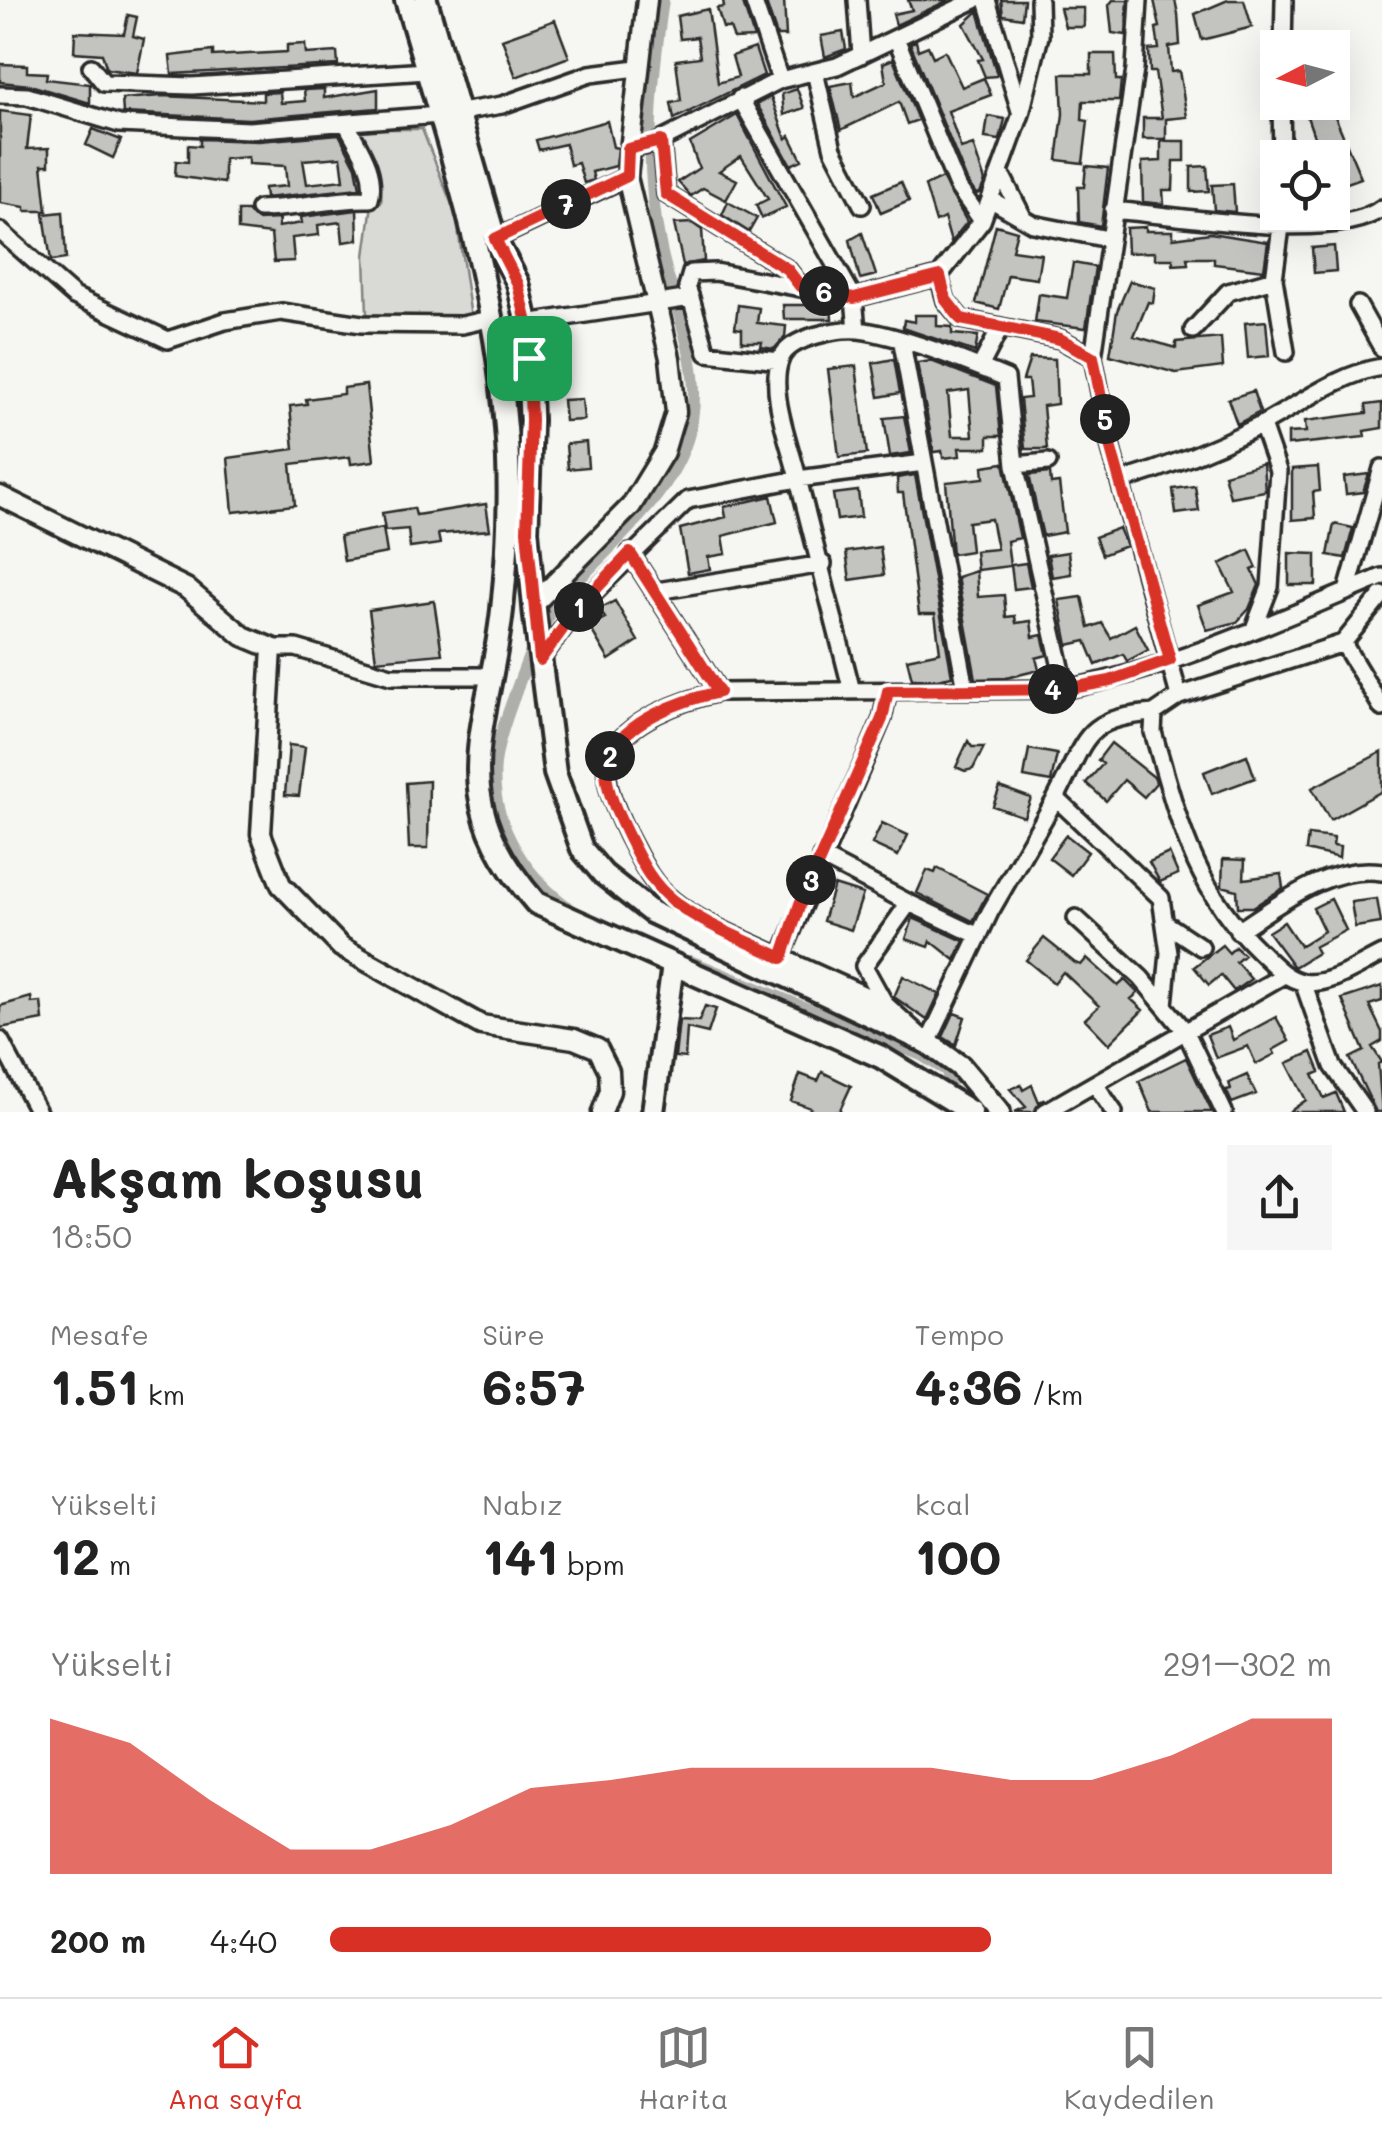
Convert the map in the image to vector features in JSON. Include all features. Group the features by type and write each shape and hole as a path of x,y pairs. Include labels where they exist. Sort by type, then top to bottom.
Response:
{"main road":[{"path":"406,0 427,71 450,114 495,239 518,284 527,323 527,531 536,629 559,788 582,849 603,874 650,912 928,1043 960,1066 999,1112"},
{"path":"426,0 475,242 506,429 502,612 480,724 476,789 483,824 515,879 536,903 882,1056 952,1104"},
{"path":"496,366 529,358"},
{"path":"653,1112 673,964"}],"street":[{"path":"648,0 637,68 646,145 666,194 787,269 800,286"},
{"path":"753,0 780,80"},
{"path":"858,0 861,55"},
{"path":"934,0 938,17"},
{"path":"495,239 627,176 646,145 740,98 780,80 861,55 975,0"},
{"path":"987,0 1021,114"},
{"path":"535,604 631,506 664,452 676,412 676,300 687,287 691,273 715,272 854,298 940,276 982,221 1021,114 1040,36 1039,0"},
{"path":"1138,0 1135,69 1093,357 1121,482 1180,696"},
{"path":"1283,30 1284,0"},
{"path":"896,38 957,186 982,221"},
{"path":"91,67 104,82 192,86 427,71"},
{"path":"0,95 27,96 119,124 248,130 450,114 502,104 580,77 637,68"},
{"path":"815,72 833,149 862,205"},
{"path":"740,98 854,298 857,330"},
{"path":"258,209 303,209 336,198 370,199 373,186 368,164 346,123"},
{"path":"1000,172 1023,218"},
{"path":"627,176 676,300 706,353 780,360"},
{"path":"990,200 1023,218 1108,240"},
{"path":"1350,224 1382,208"},
{"path":"1112,210 1260,217"},
{"path":"1280,230 1274,279 1286,352"},
{"path":"0,231 74,296 168,340 225,321 281,312 362,324 462,325 488,319"},
{"path":"940,276 946,300 961,319 1060,339 1093,357"},
{"path":"1192,330 1228,292 1274,279"},
{"path":"527,323 676,300"},
{"path":"1358,305 1382,348"},
{"path":"980,367 1000,327"},
{"path":"852,692 779,392 780,360 785,352 806,340 857,330 1006,378 1016,465 1066,689"},
{"path":"902,343 966,688"},
{"path":"1121,482 1170,466 1368,369 1382,367"},
{"path":"1255,626 1270,587 1278,471 1262,424"},
{"path":"1016,465 1048,462"},
{"path":"540,657 577,609 688,500 924,463"},
{"path":"1346,592 1382,468"},
{"path":"0,496 186,588 243,636 272,648 311,652 391,676 489,676"},
{"path":"630,553 719,692"},
{"path":"657,591 823,564"},
{"path":"1382,577 1170,660 1110,681 1066,689 719,692 665,710 629,734 609,757 607,779 622,824 649,878 674,902 782,958 885,1004 928,1043 979,936 1094,727 1115,716 1154,712 1180,696 1343,642 1382,596"},
{"path":"1343,642 1375,675 1382,708"},
{"path":"272,648 261,834 281,885 341,947 481,1025 574,1039 598,1050 609,1071 610,1091 602,1112"},
{"path":"782,958 821,857 882,719 888,691"},
{"path":"1154,712 1153,732 1192,862 1238,931 1284,975 1304,982 1324,982 1382,954"},
{"path":"1056,798 1162,898 1169,953 1164,1006"},
{"path":"821,857 979,936"},
{"path":"1238,931 1324,878 1366,869 1382,872"},
{"path":"885,1004 864,966 909,903"},
{"path":"1076,918 1186,1032 1224,1112"},
{"path":"1165,922 1200,948"},
{"path":"1045,1112 1284,975"},
{"path":"1304,982 1333,1066 1365,1112"},
{"path":"0,1040 38,1112"},
{"path":"1095,1084 1114,1112"}],"shaded area":[{"path":"360,129 422,129 456,215 471,317 440,320 367,314 365,256 372,204 381,202 381,182"}],"building":[{"path":"723,0 742,0 754,38 734,39 730,28 723,28 717,8 724,7"},
{"path":"765,0 784,0 786,36 777,36"},
{"path":"908,0 949,0 896,25 893,14 912,10"},
{"path":"1001,0 1024,0 1022,18 1003,15"},
{"path":"1113,0 1128,0 1126,35 1112,33 1109,5"},
{"path":"1154,0 1175,0 1180,45 1169,47 1171,72 1179,71 1187,117 1166,119 1166,139 1143,139 1143,118 1162,118 1155,72 1150,72 1149,50 1159,49 1156,28 1160,27"},
{"path":"1228,0 1244,0 1252,27 1202,40 1195,14"},
{"path":"1060,8 1084,8 1084,27 1065,27"},
{"path":"708,9 718,83 738,77 732,56 755,48 764,75 674,119 671,103 681,101 676,60 700,57 697,37 680,39 677,16"},
{"path":"978,11 996,76 985,77 978,60 983,59 964,24"},
{"path":"128,15 137,17 133,36 144,39 137,73 107,69 102,54 74,52 75,32 124,34"},
{"path":"555,20 569,57 516,77 502,39"},
{"path":"843,32 846,49 825,57 821,36"},
{"path":"916,41 918,50 928,46 933,57 945,51 962,87 984,78 991,95 948,111 961,149 973,145 985,181 980,193 976,194 967,181 910,43"},
{"path":"305,44 306,54 337,52 338,65 172,74 170,56 213,51 213,56 287,52 287,45"},
{"path":"1091,54 1115,54 1116,80 1121,80 1119,101 1083,101 1082,120 1088,121 1083,163 1057,160 1063,114 1061,74 1091,74"},
{"path":"893,59 918,120 907,124 899,102 841,130 830,86 852,82 854,97 886,82 883,63"},
{"path":"0,64 27,65 27,72 47,73 46,79 90,84 90,103 30,85 0,82"},
{"path":"324,89 324,98 378,89 378,108 249,119 123,113 122,99 162,96 263,101 263,93 280,92 281,103 305,101 304,90"},
{"path":"797,89 804,108 784,115 782,94"},
{"path":"771,97 786,139 790,136 802,160 791,165 757,104"},
{"path":"0,111 31,115 27,149 49,148 49,165 42,165 47,211 25,211 25,207 0,203"},
{"path":"737,115 786,207 762,218 756,205 768,199 741,156 719,171 737,180 726,200 703,188 691,196 678,182 699,168 690,143"},
{"path":"988,116 1005,119 1000,140 985,138"},
{"path":"1308,120 1337,120 1345,140 1315,140"},
{"path":"607,121 613,147 618,148 616,166 592,172 594,180 584,183 578,163 570,165 565,144 539,150 536,140"},
{"path":"93,129 121,140 113,158 86,145"},
{"path":"339,134 356,167 360,188 265,198 264,188 287,186 285,166 248,164 248,157 224,159 224,183 175,176 176,161 188,162 188,145 200,146 200,139 259,141","holes":["341,157 344,180 307,184 303,160"]},
{"path":"1161,141 1185,141 1185,161 1174,161 1173,190 1163,190 1164,204 1143,202 1142,162 1161,161"},
{"path":"1350,152 1361,178 1350,182"},
{"path":"1086,166 1108,168 1101,226 1079,222 1078,187 1084,187"},
{"path":"1207,166 1209,191 1191,192 1191,167"},
{"path":"942,178 967,222 951,242 944,218 936,222 925,186"},
{"path":"901,182 909,201 881,213 873,194"},
{"path":"1233,184 1235,212 1214,210 1212,185"},
{"path":"728,202 757,218 749,232 722,215"},
{"path":"357,210 358,240 343,242 341,222 318,225 319,235 292,238 294,261 274,262 271,234 238,230 238,211 248,211 258,220 279,219 278,227 302,223 301,217"},
{"path":"63,212 66,259 51,261 44,214"},
{"path":"692,223 702,230 704,261 683,265 674,224"},
{"path":"996,225 1017,231 1012,250 1041,254 1037,279 1008,275 999,309 976,303"},
{"path":"1146,227 1146,231 1173,231 1173,238 1210,233 1268,242 1264,270 1214,264 1214,258 1187,258 1188,264 1173,265 1173,259 1155,259 1155,252 1127,253 1126,228"},
{"path":"862,233 876,275 860,279 850,240"},
{"path":"1334,246 1336,271 1314,273 1312,248"},
{"path":"1073,263 1095,267 1086,328 1035,322 1039,294 1067,298"},
{"path":"1130,281 1155,288 1153,303 1148,302 1134,336 1176,348 1176,342 1221,338 1223,367 1176,373 1110,355 1117,311"},
{"path":"738,305 759,308 757,323 786,326 785,337 774,349 761,347 762,342 742,342 742,329 735,328"},
{"path":"783,305 831,305 832,319 784,319"},
{"path":"915,315 937,315 937,326 952,327 952,334 978,336 975,352 903,328 904,320 915,322"},
{"path":"1266,321 1269,356 1248,358 1245,323"},
{"path":"1030,358 1055,359 1057,404 1043,406 1047,449 1025,449 1020,399 1030,398 1028,380 1023,380"},
{"path":"894,359 900,393 879,397 873,363"},
{"path":"931,361 996,386 1001,436 988,436 988,448 959,448 960,456 943,458 942,451 934,452 917,363","holes":["969,390 973,436 952,436 948,393"]},
{"path":"856,366 867,454 839,457 828,369"},
{"path":"366,385 374,461 351,464 350,457 291,464 295,505 233,512 228,458 294,449 290,406 307,404 306,399 343,394 343,388"},
{"path":"1253,391 1260,412 1237,424 1228,399"},
{"path":"582,399 584,420 565,421 563,400"},
{"path":"1382,403 1382,428 1364,431 1365,437 1288,445 1288,433 1306,432 1305,421 1367,413 1366,405"},
{"path":"904,416 911,453 890,456 884,418"},
{"path":"586,442 588,467 568,469 566,444"},
{"path":"1004,463 1020,538 1007,541 1010,566 977,570 975,551 997,549 991,519 968,522 971,551 952,554 946,482 984,478 983,466"},
{"path":"1263,463 1265,491 1230,497 1224,474"},
{"path":"1318,467 1320,491 1313,492 1315,518 1292,520 1292,469"},
{"path":"1050,473 1051,484 1059,483 1065,532 1043,536 1029,475"},
{"path":"1369,474 1363,492 1346,494 1344,477"},
{"path":"915,475 952,676 937,679 912,679 907,659 940,652 935,614 919,614 903,493 898,493 897,478"},
{"path":"1195,486 1199,511 1176,514 1173,489"},
{"path":"858,491 861,517 837,520 833,494"},
{"path":"771,496 777,522 723,536 726,554 708,557 710,569 688,573 680,529 726,517 724,507"},
{"path":"486,504 490,530 438,534 440,544 410,548 408,529 385,531 382,513 414,508 416,515"},
{"path":"1334,524 1353,528 1345,558 1328,555"},
{"path":"383,528 387,553 344,561 340,536"},
{"path":"1119,528 1126,546 1102,555 1095,537"},
{"path":"880,547 884,575 850,580 846,552"},
{"path":"1249,550 1259,585 1249,609 1237,622 1207,630 1198,605 1234,592 1220,564"},
{"path":"1068,552 1071,574 1052,577 1048,555"},
{"path":"1289,553 1316,554 1316,585 1289,585"},
{"path":"1026,563 1031,587 1014,589 1011,565"},
{"path":"976,571 978,597 1004,595 1006,617 1015,616 1016,623 1031,621 1033,637 1042,635 1047,655 1036,658 1039,670 1006,678 976,679 957,577"},
{"path":"1082,597 1089,628 1102,623 1111,638 1135,625 1148,650 1127,661 1123,654 1096,665 1086,641 1068,645 1059,600"},
{"path":"434,601 442,654 376,660 369,610"},
{"path":"615,601 638,641 609,660 589,626 605,618 599,609"},
{"path":"968,741 972,747 984,747 973,769 965,771 956,767"},
{"path":"1111,743 1155,778 1156,783 1144,797 1124,780 1106,801 1086,783 1103,764 1098,760"},
{"path":"289,745 305,747 299,796 285,795"},
{"path":"1029,749 1057,754 1051,782 1024,777"},
{"path":"1382,752 1382,791 1330,820 1312,788"},
{"path":"1247,755 1255,778 1212,794 1204,772"},
{"path":"429,781 428,848 409,848 406,783"},
{"path":"1000,787 1031,798 1024,817 993,806"},
{"path":"882,823 908,835 898,856 872,844"},
{"path":"1066,835 1088,852 1071,875 1049,858"},
{"path":"1308,835 1334,838 1333,846 1340,847 1339,858 1306,850"},
{"path":"1169,853 1178,874 1160,882 1149,862"},
{"path":"1223,859 1245,860 1244,879 1281,874 1283,888 1253,907 1238,907 1237,890 1222,886"},
{"path":"937,868 987,894 973,921 917,893 927,870 935,873"},
{"path":"834,885 863,894 851,930 823,921"},
{"path":"1331,899 1346,930 1314,947 1317,953 1294,967 1268,932 1284,922 1300,946 1324,931 1313,908"},
{"path":"1377,899 1381,923 1355,927 1351,902"},
{"path":"913,918 964,941 955,960 931,941 929,947 906,939"},
{"path":"1044,938 1075,963 1081,965 1087,958 1118,986 1125,980 1138,993 1131,999 1143,1010 1109,1044 1085,1019 1099,1006 1063,972 1054,983 1026,960"},
{"path":"1222,945 1229,953 1235,947 1244,955 1236,962 1251,979 1234,991 1221,975 1209,985 1194,967"},
{"path":"903,976 939,994 927,1020 894,997"},
{"path":"1382,986 1382,1001 1369,1005 1382,1032 1382,1041 1372,1047 1382,1062 1378,1064 1382,1112 1376,1112 1350,1058 1364,1051 1342,999"},
{"path":"31,997 32,1003 41,1002 43,1020 0,1028 0,1006"},
{"path":"705,1006 716,1009 708,1033 687,1028 685,1058 675,1057 679,1020 699,1021"},
{"path":"954,1013 965,1017 956,1045 943,1037"},
{"path":"1276,1017 1289,1041 1273,1050 1275,1054 1256,1064 1248,1046 1216,1058 1207,1035 1228,1027 1233,1040"},
{"path":"1312,1052 1320,1072 1313,1075 1324,1098 1336,1093 1344,1112 1289,1112 1306,1100 1287,1063"},
{"path":"1186,1058 1212,1112 1152,1112 1139,1081"},
{"path":"822,1072 851,1086 839,1112 808,1112 811,1108 791,1101 800,1074 818,1081"},
{"path":"1247,1075 1256,1094 1232,1103 1226,1090 1231,1089 1229,1083"},
{"path":"1021,1085 1023,1090 1032,1085 1039,1102 1045,1099 1034,1112 1015,1112 1026,1107 1010,1089"}],"waterway":[{"path":"580,915 544,887 516,851 499,809 495,764 516,691 545,622 577,581 656,496 672,473 692,420 690,354 661,249 652,186 652,94 663,0"},
{"path":"690,961 921,1055 947,1071 954,1105"}],"route":[{"path":"661,141 666,194 787,269 800,286 854,298 940,276 946,300 961,319 1060,339 1093,357 1111,449 1170,660 1110,681 1066,689 888,691 882,719 800,904 782,958 674,902 649,878 622,824 607,779 609,757 629,734 665,710 691,698 719,692 630,553 577,609 540,660 527,531 529,358 527,323 518,284 495,239 627,176 628,149 661,141"}]}
